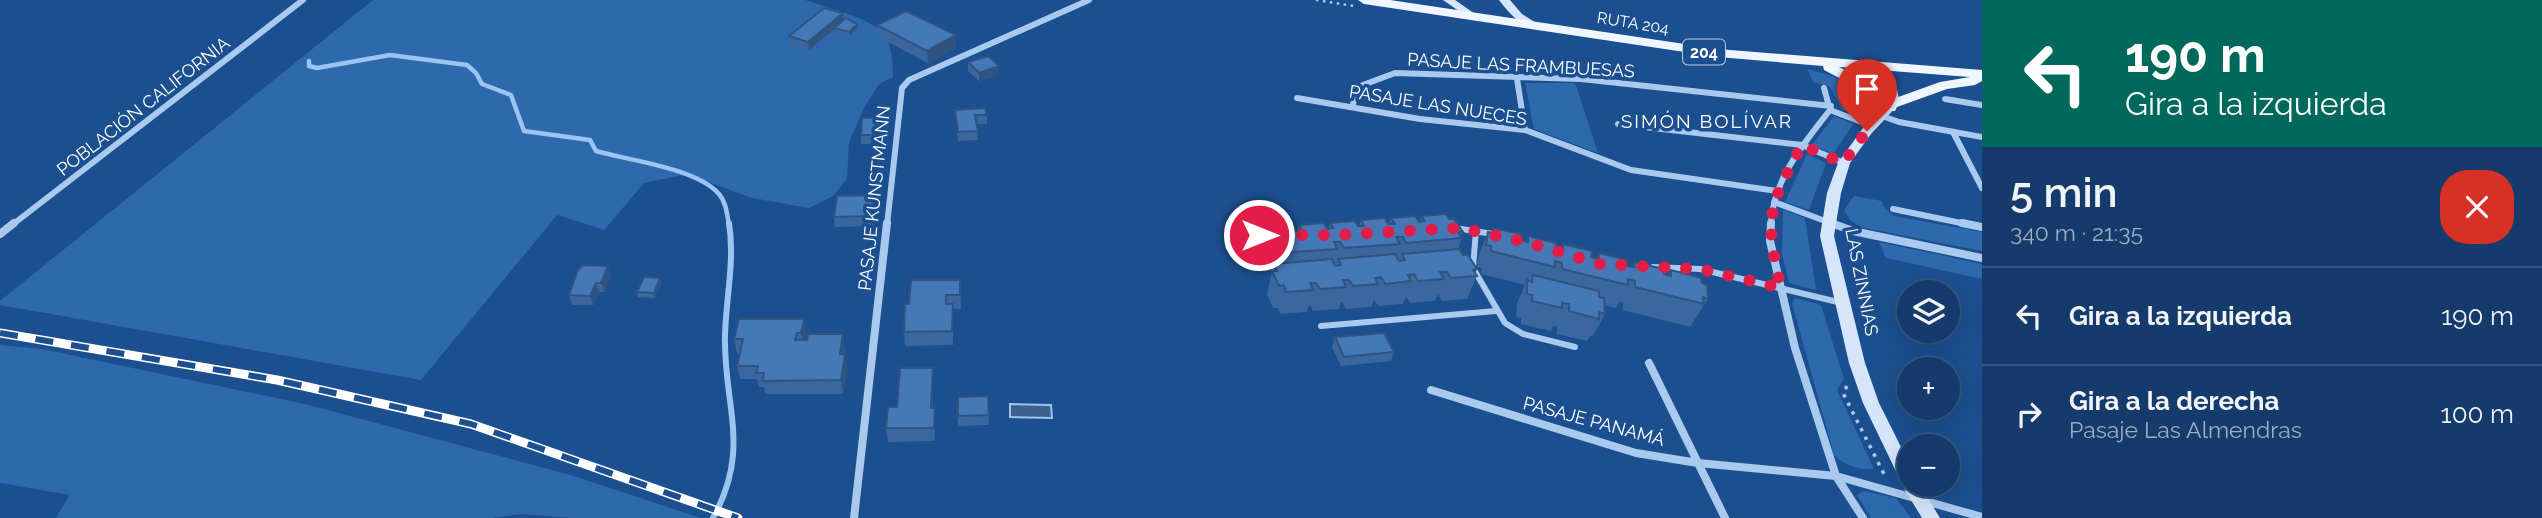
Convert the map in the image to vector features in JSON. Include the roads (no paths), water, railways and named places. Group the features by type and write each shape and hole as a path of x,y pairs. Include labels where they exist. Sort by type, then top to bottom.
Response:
{"main road":[{"name":"RUTA 204","path":"1364,0 1697,51 1982,74"},
{"path":"1816,61 1869,89 1889,109 1945,85 1982,80"}],"street":[{"name":"POBLACIÓN CALIFORNIA","path":"0,234 303,0"},
{"name":"PASAJE KUNSTMANN","path":"854,518 902,88 909,80 1090,0"},
{"path":"1448,0 1473,16"},
{"path":"1504,0 1518,16 1536,26"},
{"path":"1873,65 1891,90 1889,109 1899,122 1982,137"},
{"name":"PASAJE LAS FRAMBUESAS","path":"1353,106 1355,88 1395,73 1581,79 1831,108 1872,126"},
{"path":"1517,79 1525,130"},
{"path":"1824,88 1831,108 1802,145 1777,191 1770,240 1795,348 1836,476 1863,518"},
{"name":"PASAJE LAS NUECES","path":"1297,98 1420,119 1525,130 1630,170 1777,191"},
{"path":"1945,99 1982,105"},
{"name":"LAS ZINNIAS","path":"1889,109 1843,163 1828,236 1857,363 1871,403 1897,456"},
{"path":"1618,124 1802,145 1843,163"},
{"path":"1953,132 1982,188"},
{"path":"1774,202 1853,231 1982,258"},
{"path":"1893,209 1982,227"},
{"path":"1649,363 1725,518"},
{"name":"PASAJE PANAMÁ","path":"1431,390 1636,453 1698,463 1836,476 1897,491"},
{"name":"LAS ZINNIAS","path":"1918,497 1931,518"},
{"name":"PASAJE PANAMÁ","path":"1933,497 1982,517"}],"lane":[{"path":"1447,228 1476,230 1501,236"},
{"path":"1476,230 1473,268 1496,311 1511,329 1575,347"},
{"path":"1640,267 1700,269 1842,303"},
{"path":"1321,326 1496,311"}],"waterway":[{"path":"309,61 309,66 317,68 390,55 467,65 476,73 482,84 511,95 524,131 590,140 596,151 661,166 695,178 719,194 726,208 729,225"},
{"path":"713,518 725,493 733,448 725,335 731,265 729,223"}],"railway":[{"path":"0,333 277,380 471,424 738,518"}],"district":[{"name":"SIMÓN BOLÍVAR","path":"1707,121"}]}
